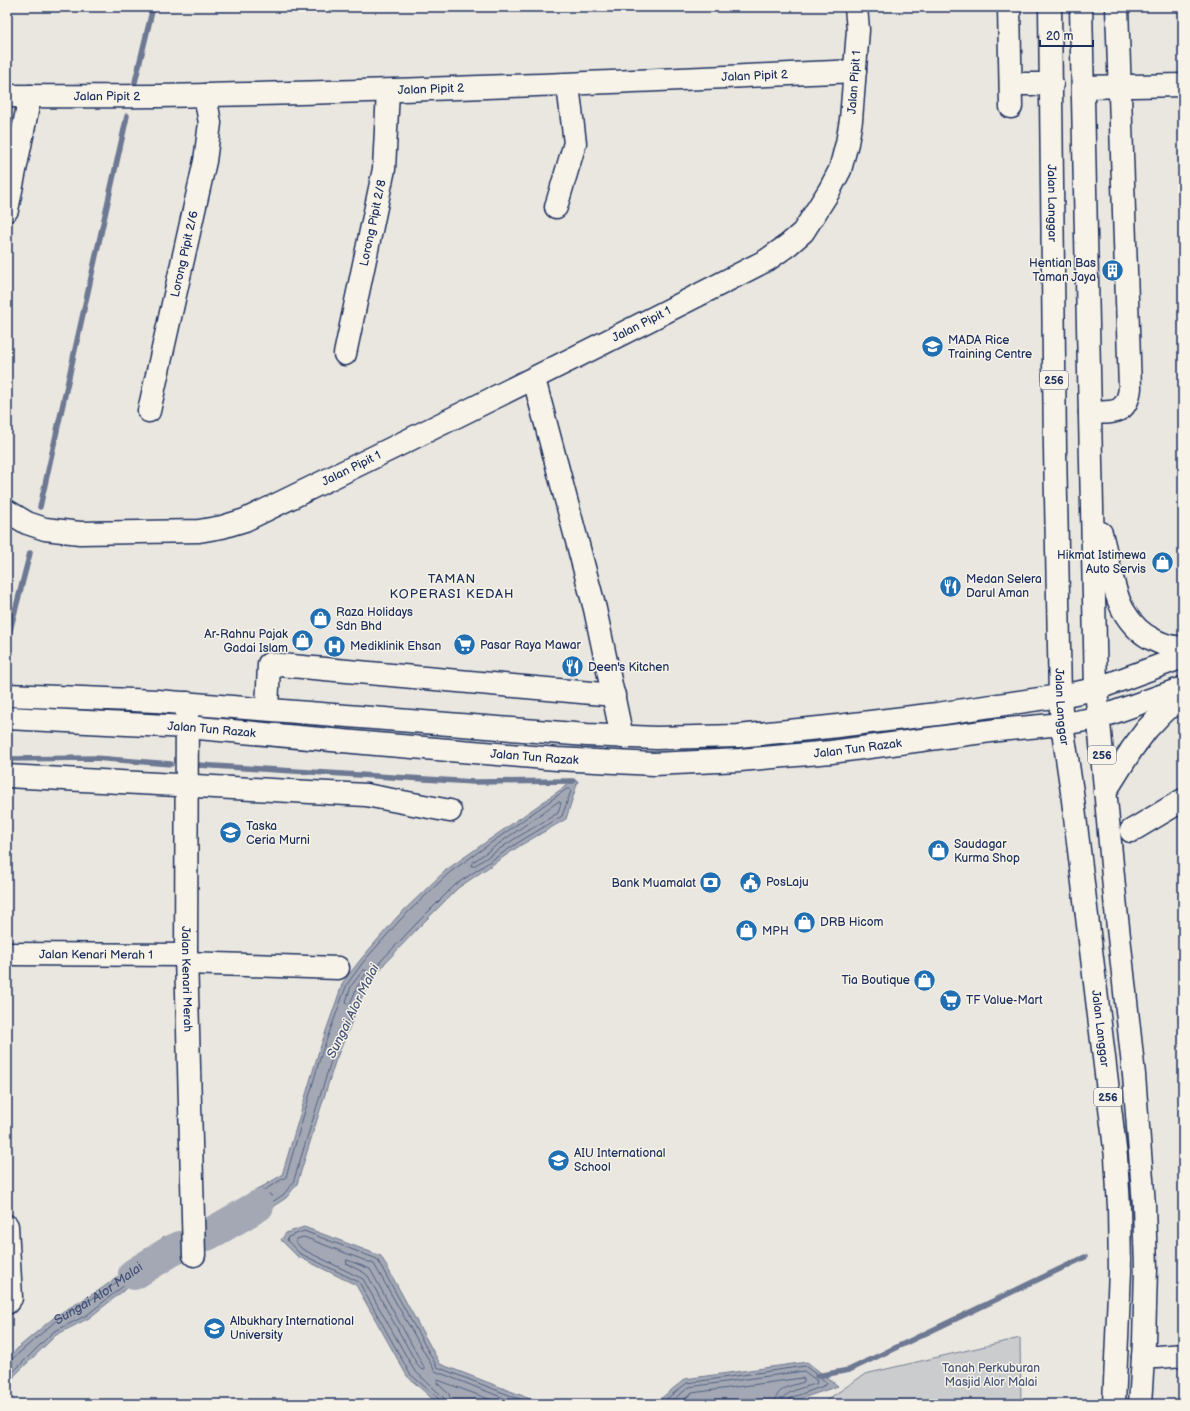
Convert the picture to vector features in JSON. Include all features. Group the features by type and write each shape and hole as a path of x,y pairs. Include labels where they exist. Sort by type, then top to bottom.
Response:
{"street":[{"name":"Jalan Pipit 1","path":"7,511 27,523 45,529 80,533 199,531 222,528 262,512 534,379 767,260 803,232 829,191 840,170 851,120 858,30 856,7"},
{"path":"1009,7 1011,107"},
{"name":"Jalan Langgar","path":"1050,7 1055,449 1060,696 1062,724 1072,792 1116,1157 1119,1207 1120,1271 1114,1404"},
{"name":"256","path":"1081,7 1101,86 1083,108 1096,689 1141,1161 1146,1268 1140,1404"},
{"path":"1090,412 1111,413 1117,411 1127,401 1130,388 1101,86 1117,7"},
{"name":"Jalan Pipit 2","path":"7,96 205,95 568,85 855,71"},
{"path":"1011,84 1052,84"},
{"path":"556,207 575,143 568,85"},
{"path":"1052,109 1059,96 1071,88 1183,85"},
{"name":"Lorong Pipit 2/8","path":"345,354 384,169 388,90"},
{"name":"Lorong Pipit 2/6","path":"149,411 206,161 210,123 205,95"},
{"path":"7,210 30,96"},
{"path":"534,379 593,601 622,737"},
{"path":"1092,497 1115,589 1123,610 1135,627 1148,638 1164,644 1183,647"},
{"name":"Jalan Tun Razak","path":"7,695 187,703 622,737 656,738 738,736 822,728 937,714 1060,696 1096,689 1183,657"},
{"path":"267,709 268,664 614,695"},
{"name":"Jalan Tun Razak","path":"7,718 187,727 376,744 654,764 740,760 831,752 998,730 1062,724 1098,718 1183,688"},
{"path":"1105,792 1132,749 1147,730 1164,711 1183,700"},
{"name":"Jalan Kenari Merah","path":"187,703 186,959 194,1255"},
{"path":"7,776 366,795 450,811"},
{"path":"1131,831 1183,800"},
{"name":"Jalan Kenari Merah 1","path":"7,954 186,959 338,968"},
{"path":"7,1226 11,1298 7,1302"},
{"path":"1143,1357 1183,1358"}],"green space":[{"name":"Tanah Perkuburan Masjid Alor Malai","path":"1020,1338 1021,1404 821,1404 865,1374"}],"water":[{"path":"573,781 578,781 566,819 521,845 458,888 385,963 364,992 335,1062 297,1184 286,1198 223,1239 216,1214 282,1175 318,1054 343,982 398,916 446,870"},
{"path":"304,1227 381,1256 440,1364 544,1404 438,1404 407,1376 356,1285 297,1256 281,1240 286,1233"},
{"path":"164,1236 175,1259 148,1271 89,1318 56,1335 15,1375 7,1388 7,1359 20,1346 57,1315 98,1291 136,1264"},
{"path":"807,1362 838,1386 785,1404 654,1404 685,1379"}],"waterway":[{"path":"135,82 153,7"},
{"path":"40,507 127,116"},
{"path":"7,642 30,553"},
{"path":"7,759 94,758 171,764"},
{"path":"198,765 474,782 573,781"},
{"name":"Sungai Alor Malai","path":"207,1235 258,1206"},
{"name":"Sungai Alor Malai","path":"134,1274 180,1247"},
{"path":"817,1376 849,1370 1085,1257"}],"place":[{"name":"Hentian Bas Taman Jaya","path":"1112,270"},
{"name":"MADA Rice Training Centre","path":"932,347"},
{"name":"Hikmat Istimewa Auto Servis","path":"1162,562"},
{"name":"Medan Selera Darul Aman","path":"950,586"},
{"name":"Raza Holidays Sdn Bhd","path":"321,619"},
{"name":"Ar-Rahnu Pajak Gadai Islam","path":"303,641"},
{"name":"Pasar Raya Mawar","path":"465,645"},
{"name":"Mediklinik Ehsan","path":"334,646"},
{"name":"Deen's Kitchen","path":"573,667"},
{"name":"Taska Ceria Murni","path":"231,833"},
{"name":"Saudagar Kurma Shop","path":"938,851"},
{"name":"PosLaju","path":"750,882"},
{"name":"Bank Muamalat","path":"711,883"},
{"name":"DRB Hicom","path":"804,922"},
{"name":"MPH","path":"746,931"},
{"name":"Tia Boutique","path":"925,980"},
{"name":"TF Value-Mart","path":"951,1000"},
{"name":"AIU International School","path":"558,1160"},
{"name":"Albukhary International University","path":"214,1328"}],"district":[{"name":"TAMAN KOPERASI KEDAH","path":"452,586"}]}
